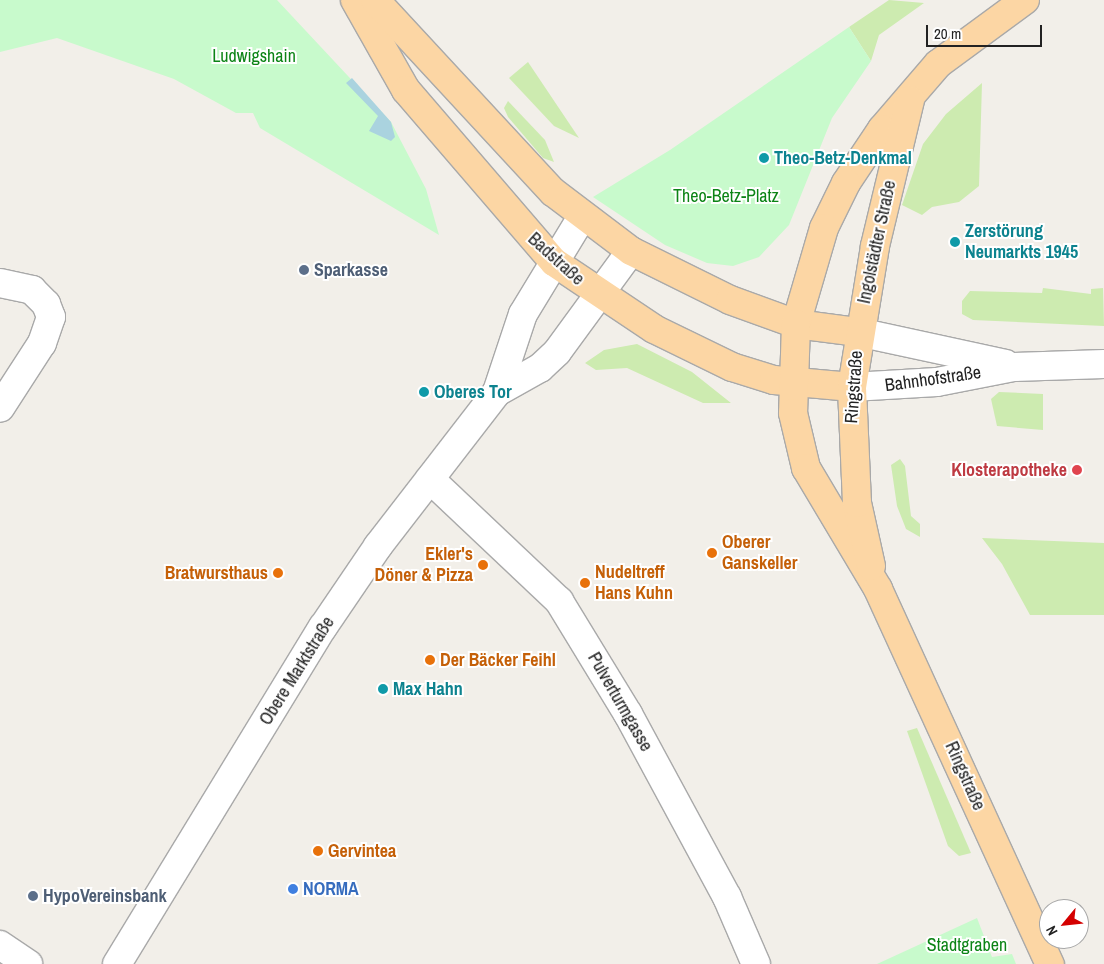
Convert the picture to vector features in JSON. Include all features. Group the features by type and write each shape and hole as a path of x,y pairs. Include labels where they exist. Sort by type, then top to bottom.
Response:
{"main road":[{"name":"Badstraße","path":"356,0 376,44 406,90 554,262 600,296 695,351 761,377 792,382 852,387"},
{"path":"375,0 475,112 582,217 631,251 730,300 796,324 858,332"},
{"name":"Ingolstädter Straße","path":"792,382 796,324 832,208 860,161 912,94 948,55 1025,0"},
{"name":"Ingolstädter Straße","path":"858,332 912,94"},
{"name":"Ringstraße","path":"858,332 852,387 857,503 878,589"},
{"name":"Ringstraße","path":"792,382 794,431 806,468 878,589 1050,964"}],"street":[{"name":"Obere Marktstraße","path":"117,964 323,627 430,479 497,392 515,332 554,262 582,217"},
{"name":"Obere Marktstraße","path":"497,392 547,362 600,296 631,251"},
{"path":"0,284 32,290 50,310 47,334 0,408"},
{"name":"Bahnhofstraße","path":"858,332 1014,367"},
{"name":"Bahnhofstraße","path":"852,387 937,382 1014,367 1104,364"},
{"name":"Pulverturmgasse","path":"430,479 536,575 564,609 628,714 727,897 756,964"},
{"path":"0,945 28,964"}],"green space":[{"name":"Ludwigshain","path":"0,0 277,0 391,122 426,189 439,235 260,128 253,113 236,113 174,79 57,38 0,52"},
{"path":"889,0 924,3 879,35 871,61 849,27"},
{"name":"Theo-Betz-Platz","path":"849,27 871,61 832,118 789,225 759,257 733,266 707,263 665,245 593,197 670,150"},
{"path":"528,62 579,138 554,126 509,78"},
{"path":"982,83 979,186 959,202 932,207 922,215 902,205 923,144 946,114"},
{"path":"508,101 545,140 554,162 543,158 508,117 504,108"},
{"path":"1043,288 1091,294 1091,289 1103,288 1104,326 973,320 962,314 962,301 970,291 1042,293"},
{"path":"637,344 692,372 731,403 703,403 627,368 596,370 585,363 604,350"},
{"path":"999,392 1043,394 1043,430 997,426 991,399"},
{"path":"900,459 905,466 911,516 920,524 920,537 906,529 897,506 891,465"},
{"path":"982,538 1104,543 1104,615 1030,615 1002,564"},
{"path":"917,728 971,853 959,856 948,846 907,731"},
{"name":"Stadtgraben","path":"977,918 992,957 1012,954 1016,964 877,964"}],"water":[{"path":"352,78 391,122 395,137 391,141 369,131 378,116 346,83"}],"place":[{"name":"Theo-Betz-Denkmal","path":"764,158"},
{"name":"Zerstörung Neumarkts 1945","path":"955,242"},
{"name":"Sparkasse","path":"304,270"},
{"name":"Oberes Tor","path":"424,392"},
{"name":"Klosterapotheke","path":"1077,470"},
{"name":"Oberer Ganskeller","path":"712,553"},
{"name":"Ekler's Döner & Pizza","path":"483,565"},
{"name":"Bratwursthaus","path":"278,573"},
{"name":"Nudeltreff Hans Kuhn","path":"585,583"},
{"name":"Der Bäcker Feihl","path":"430,660"},
{"name":"Max Hahn","path":"383,689"},
{"name":"Gervintea","path":"318,851"},
{"name":"NORMA","path":"293,889"},
{"name":"HypoVereinsbank","path":"33,896"}]}
